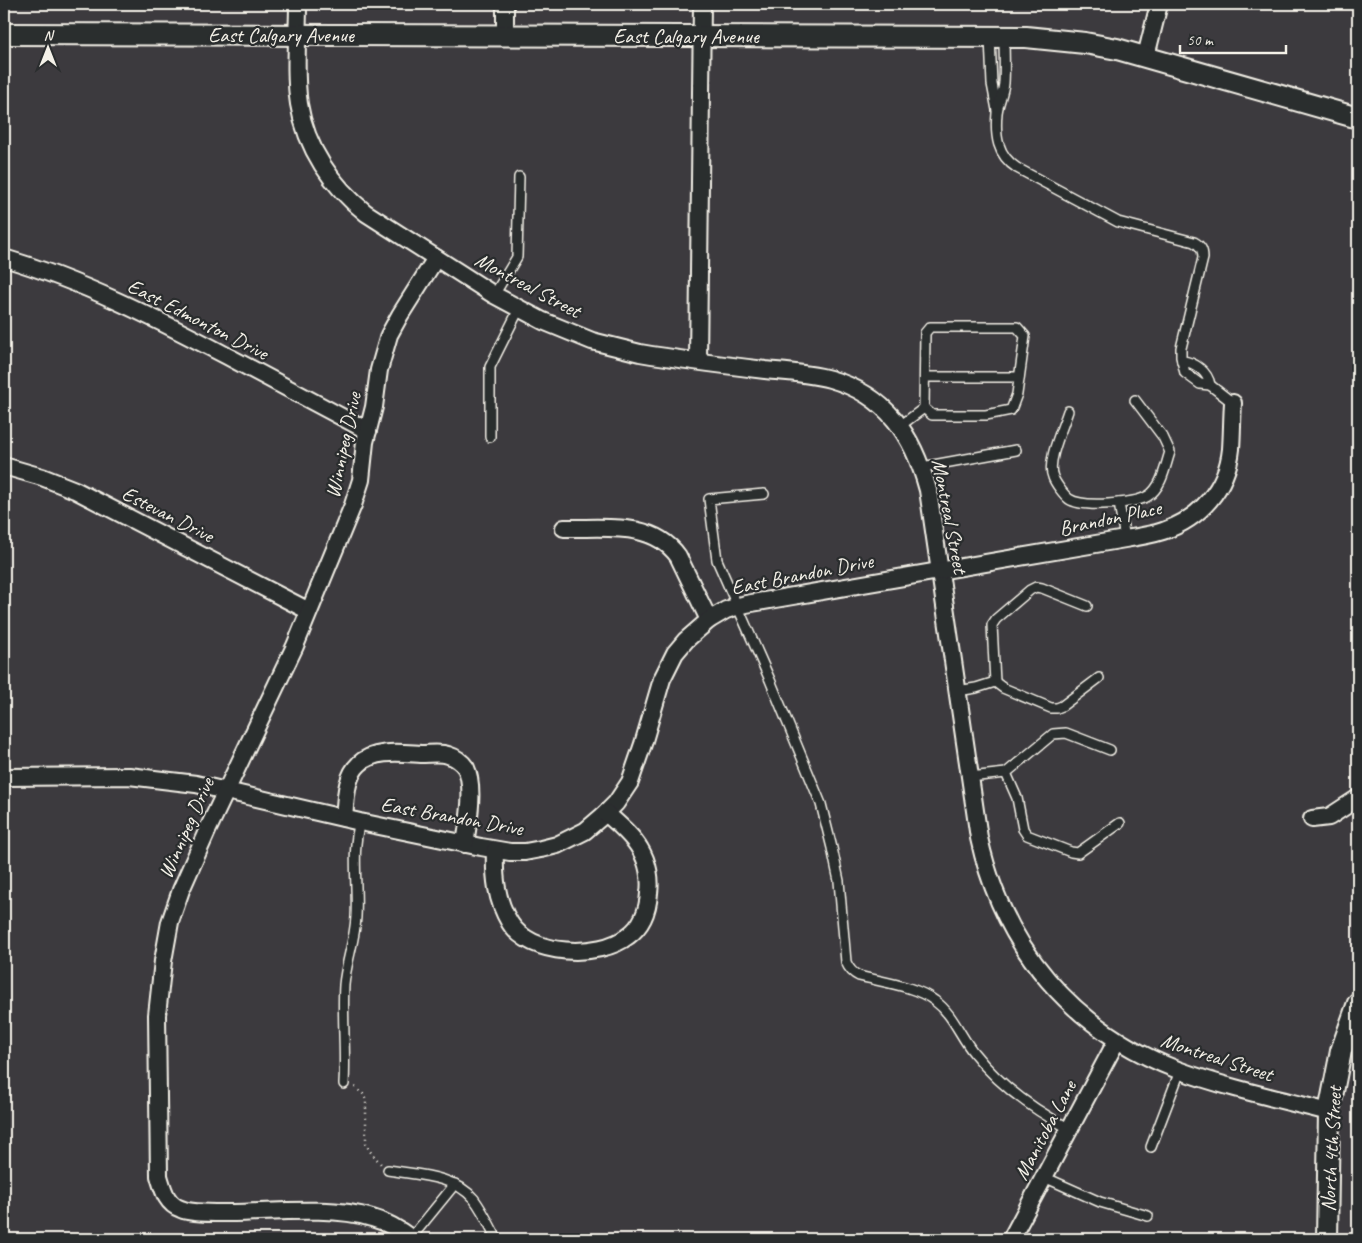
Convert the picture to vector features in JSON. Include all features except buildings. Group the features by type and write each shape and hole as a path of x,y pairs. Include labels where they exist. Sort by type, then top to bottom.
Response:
{"street":[{"name":"Montreal Street","path":"298,4 298,92 301,114 314,149 326,171 343,193 360,208 494,295 543,321 592,341 640,353 810,375 844,384 862,392 879,403 900,426 922,467 928,490 970,777 984,859 1005,916 1031,959 1056,990 1086,1018 1117,1040 1147,1057 1180,1070 1329,1112"},
{"path":"505,4 505,35"},
{"path":"698,361 702,4"},
{"path":"1146,56 1159,4"},
{"name":"East Calgary Avenue","path":"4,34 997,36 1085,43 1146,56 1358,118"},
{"name":"East Edmonton Drive","path":"4,258 40,269 100,293 162,322 368,432"},
{"name":"Winnipeg Drive","path":"412,1239 392,1226 373,1218 353,1213 215,1213 180,1209 165,1196 159,1176 157,1015 163,961 170,922 182,890 226,791 294,646 353,505 361,480 379,370 389,335 436,258"},
{"name":"Brandon Place","path":"940,571 1125,539 1164,531 1178,525 1203,508 1222,482 1231,450 1232,402"},
{"name":"Estevan Drive","path":"4,466 42,477 75,490 309,611"},
{"path":"564,528 630,529 659,538 673,549 678,556 709,620"},
{"name":"East Brandon Drive","path":"4,777 130,776 196,784 465,844 495,850 525,852 558,844 585,831 606,813 630,782 657,693 668,666 686,640 717,614 736,606 940,571"},
{"path":"344,818 350,778 360,762 380,754 445,754 460,762 466,768 469,807 465,844"},
{"path":"1312,819 1329,816 1358,798"},
{"path":"495,850 495,877 498,896 511,924 520,935 534,943 567,951 585,951 616,944 628,937 642,920 645,914 650,887 645,860 640,848 606,813"},
{"name":"North 4th Street","path":"1327,1239 1329,1112 1341,1051 1358,1003"},
{"name":"Manitoba Lane","path":"1012,1239 1117,1040"}],"lane":[{"path":"997,36 1004,84 997,113"},
{"path":"997,36 992,84 1000,148 1007,162 1111,219 1194,242 1202,248 1202,265 1180,348 1180,357 1185,373 1200,384 1210,385 1232,402"},
{"path":"494,295 517,257 519,178"},
{"path":"490,437 490,367 519,309"},
{"path":"930,327 1017,327 1025,336 1017,394 1011,410 986,415 932,415 924,408 925,333 930,327"},
{"path":"925,377 1019,377"},
{"path":"1068,412 1052,460 1052,477 1070,499 1090,505 1119,503 1147,496 1159,484 1170,452 1163,437 1134,400"},
{"path":"900,426 924,408"},
{"path":"922,467 1016,450"},
{"path":"764,494 709,499 717,560 770,680 821,804 839,882 846,962 849,969 859,976 917,991 935,1000 949,1014 972,1052 992,1073 1036,1109 1070,1129"},
{"path":"1119,503 1125,539"},
{"path":"995,682 992,625 996,619 1030,590 1036,587 1042,588 1087,606"},
{"path":"995,682 1003,688 1051,708 1057,708 1099,678"},
{"path":"957,691 995,682"},
{"path":"970,777 1006,772 1053,734 1066,733 1110,750"},
{"path":"1006,772 1014,789 1022,824 1027,835 1078,853 1085,850 1120,823"},
{"path":"344,1084 345,982 356,920 355,853 356,837 360,822"},
{"path":"1151,1148 1180,1070"},
{"path":"388,1170 442,1179 465,1190 497,1239"},
{"path":"1044,1177 1100,1202 1148,1216"},
{"path":"412,1239 455,1184"}],"path":[{"path":"344,1084 353,1086 363,1094 367,1108 366,1143 369,1150 388,1170"}]}
